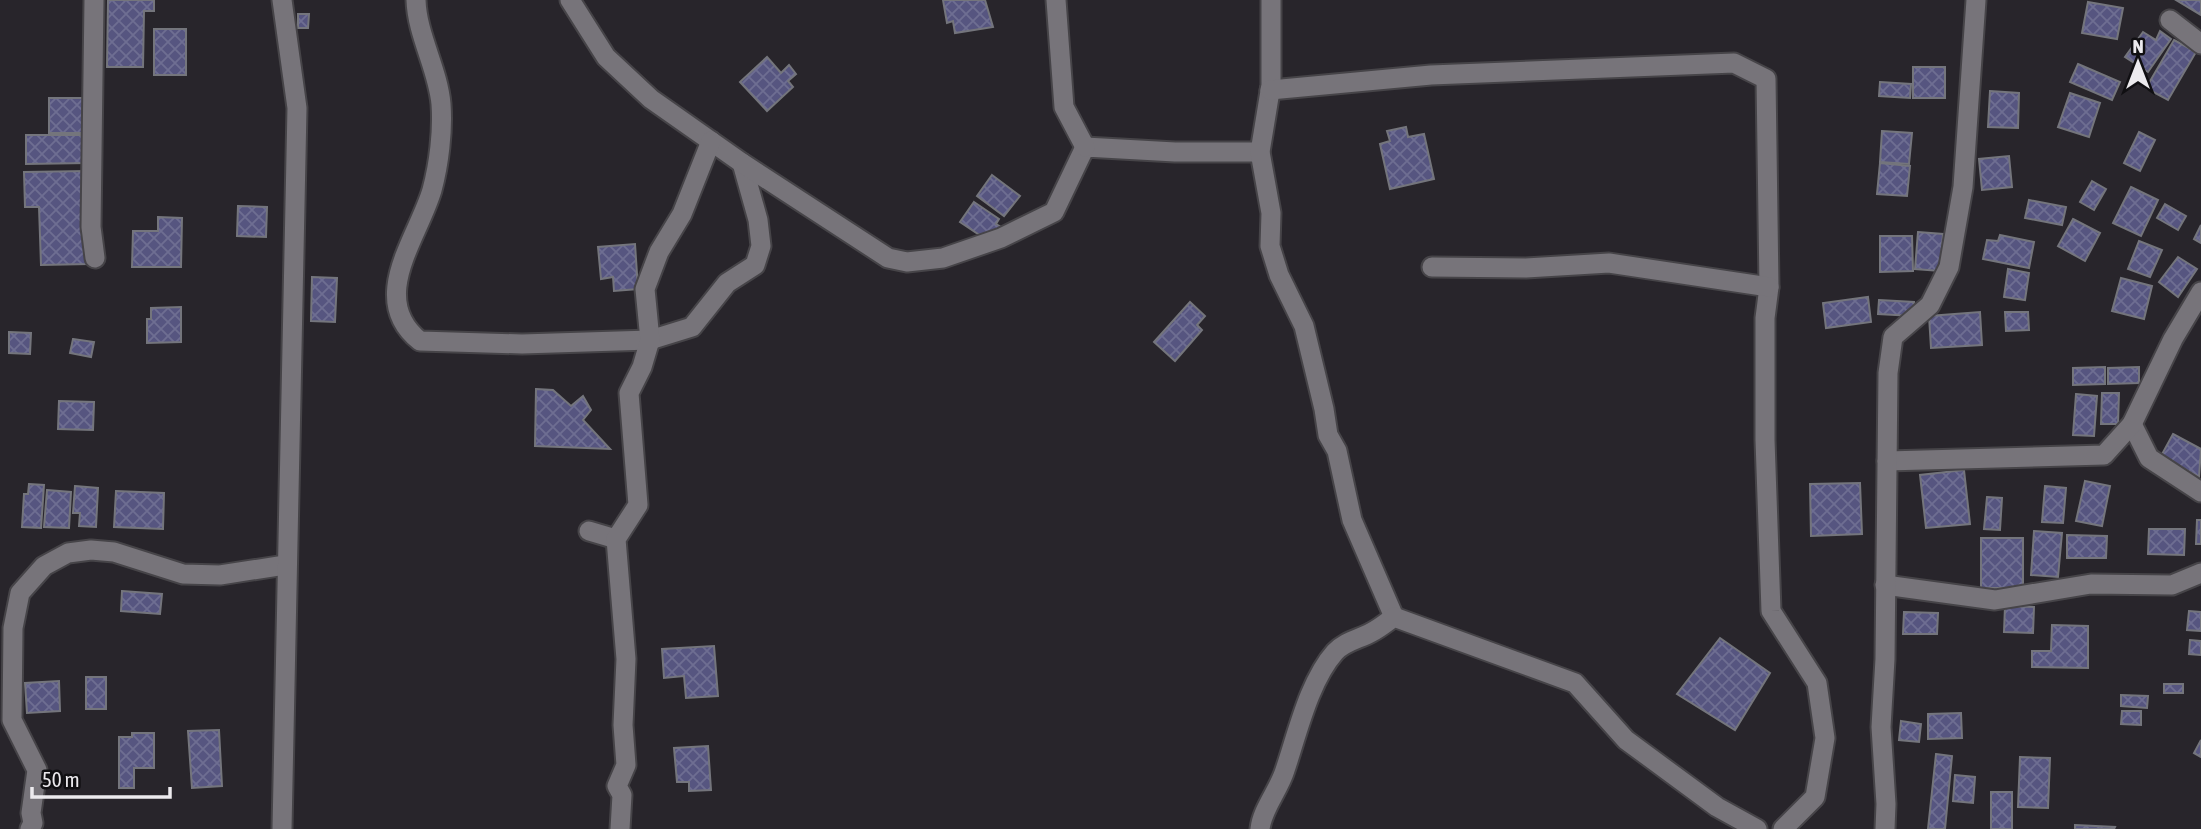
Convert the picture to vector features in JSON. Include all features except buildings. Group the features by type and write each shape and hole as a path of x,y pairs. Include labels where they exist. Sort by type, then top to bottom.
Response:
{"street":[{"path":"93,0 94,258"},
{"path":"282,0 297,108 285,565 282,829"},
{"path":"416,0 441,104 439,147 432,189 398,273 394,292 400,317 410,334 420,341 522,344 650,340 692,327 727,283 755,265 761,246 758,220 742,163"},
{"path":"570,0 606,57 651,99 742,163 888,258 906,262 943,258 1001,238 1054,212 1085,147"},
{"path":"1056,0 1064,107 1085,147"},
{"path":"1271,0 1270,90 1260,152 1271,213 1270,246 1279,275 1304,326 1328,435 1337,451 1352,520 1394,617 1575,683 1626,740 1717,807 1757,829"},
{"path":"1885,829 1881,727 1885,659 1888,373 1893,337 1930,305 1949,267 1963,187 1976,0"},
{"path":"2170,20 2201,44"},
{"path":"1270,90 1431,75 1734,63 1766,79 1769,287 1765,318 1765,440 1771,611 1817,683 1825,738 1815,797 1783,829"},
{"path":"620,829 622,795 617,786 626,765 623,725 626,659 616,539 639,505 629,393 642,367 650,340 645,289 659,252 682,214 711,141"},
{"path":"1085,147 1175,152 1260,152"},
{"path":"1432,267 1526,268 1609,262 1769,287"},
{"path":"1887,461 2104,455 2132,424 2173,339 2201,292"},
{"path":"2132,424 2149,458 2201,492"},
{"path":"589,531 616,539"},
{"path":"30,829 33,823 31,813 37,770 12,720 12,628 20,593 44,566 68,553 91,550 114,552 183,574 220,576 285,565"},
{"path":"1885,585 1995,600 2091,584 2172,585 2201,573"},
{"path":"1260,829 1285,770 1315,686 1326,666 1336,651 1353,640 1372,633 1394,617"}]}
